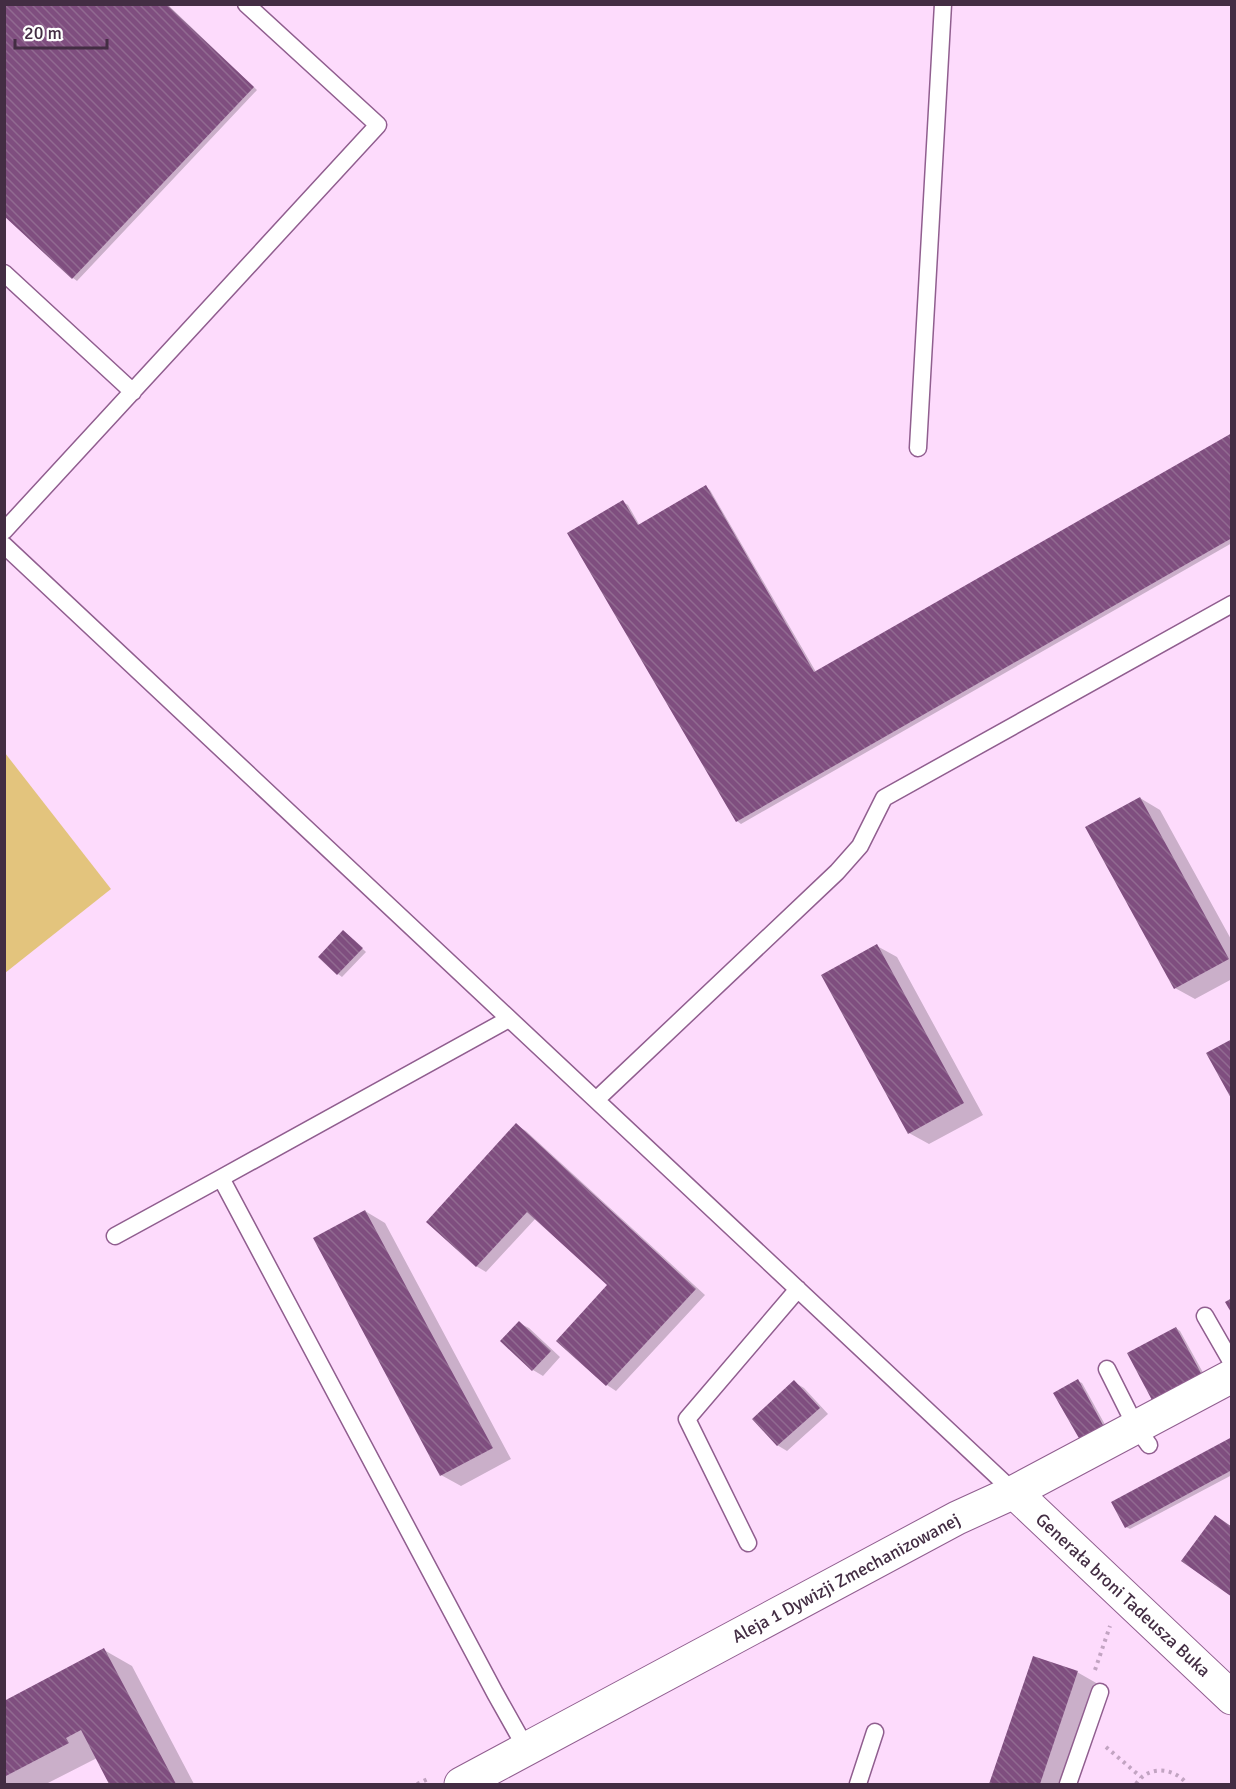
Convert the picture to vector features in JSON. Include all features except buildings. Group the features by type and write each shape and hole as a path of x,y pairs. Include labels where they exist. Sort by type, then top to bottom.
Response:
{"street":[{"name":"Aleja 1 Dywizji Zmechanizowanej","path":"461,1785 957,1518 1142,1436 1232,1376"},
{"name":"Generała broni Tadeusza Buka","path":"1014,1492 1232,1698"}],"lane":[{"path":"4,531 378,125 246,4"},
{"path":"918,448 943,4"},
{"path":"4,273 133,392"},
{"path":"4,545 1014,1492"},
{"path":"596,1100 837,872 860,846 884,798 1232,604"},
{"path":"115,1236 509,1019"},
{"path":"221,1178 527,1750"},
{"path":"748,1543 687,1419 798,1288"},
{"path":"1205,1316 1232,1363"},
{"path":"1107,1369 1142,1436"},
{"path":"1068,1785 1100,1692"},
{"path":"858,1785 875,1732"}],"path":[{"path":"1092,1677 1112,1619"},
{"path":"1086,1731 1141,1777"},
{"path":"1136,1785 1141,1777 1165,1770 1180,1776 1187,1785"}],"shaded area":[{"path":"5,753 111,889 4,973"}]}
